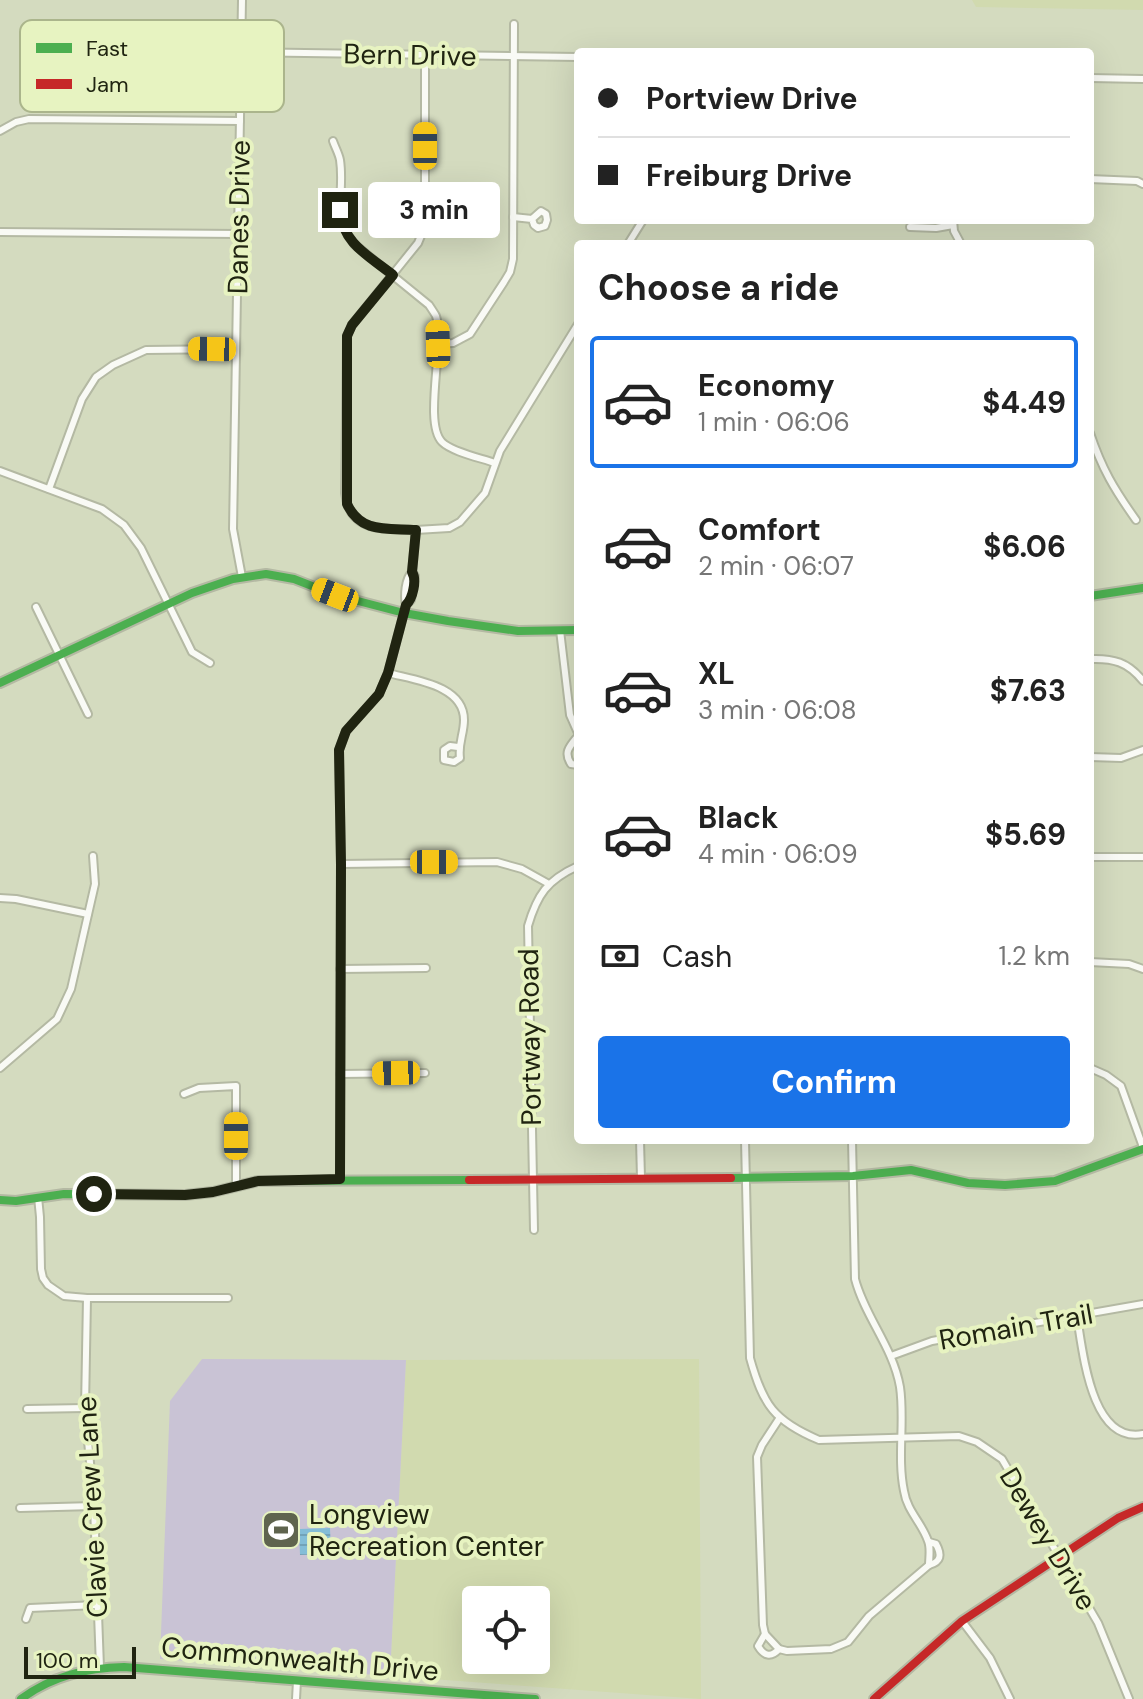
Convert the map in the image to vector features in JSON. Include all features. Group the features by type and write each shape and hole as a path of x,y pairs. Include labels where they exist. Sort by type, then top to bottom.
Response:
{"street":[{"name":"Danes Drive","path":"242,0 242,20"},
{"path":"438,344 453,343 470,334 510,272 513,259 514,24"},
{"name":"Bern Drive","path":"284,53 574,57"},
{"path":"425,55 425,226 418,243 352,325 347,336 345,493 352,515 361,523 374,527 416,530 449,528 460,522 485,493 506,441 574,330"},
{"path":"1094,78 1143,79"},
{"name":"Danes Drive","path":"240,112 233,529 242,577"},
{"path":"0,131 29,119 240,121"},
{"path":"333,141 340,160 341,221 345,233 354,244 429,305 436,315 438,344 434,403 440,441 450,448 495,463"},
{"path":"1094,179 1143,184"},
{"path":"513,217 532,219"},
{"path":"910,227 942,224"},
{"path":"0,232 239,234"},
{"path":"49,489 82,399 96,377 113,365 146,350 236,349"},
{"path":"1094,444 1105,473 1136,520"},
{"path":"0,471 102,509 124,525 141,548 192,652 210,663"},
{"path":"340,1179 339,750 346,731 379,694 388,673 405,609 416,530"},
{"path":"0,683 192,593 233,579 266,574 294,579 335,595 518,631 574,630"},
{"path":"1094,595 1143,588"},
{"path":"36,607 88,714"},
{"path":"560,630 570,715 574,725"},
{"path":"1094,659 1122,662 1143,681"},
{"path":"388,673 440,687 458,700 465,718 458,747"},
{"path":"574,741 568,749 567,758 574,764"},
{"path":"1094,757 1121,758 1143,750"},
{"path":"0,1068 57,1019 71,989 95,884 93,856"},
{"path":"1094,857 1143,857"},
{"path":"341,864 497,862 522,869 549,884"},
{"name":"Portway Road","path":"534,1230 528,926 535,904 549,884 574,868"},
{"path":"0,898 88,914"},
{"path":"1094,962 1129,964 1143,969"},
{"path":"340,969 426,968"},
{"path":"0,1200 6,1202 64,1194 185,1195 258,1181 340,1179 853,1176 911,1170 980,1184 1055,1181 1143,1148 1121,1086 1094,1070"},
{"path":"340,1074 425,1073"},
{"path":"184,1094 199,1088 236,1086 236,1186"},
{"path":"640,1144 641,1178"},
{"name":"Dewey Drive","path":"745,1144 750,1358 757,1385 766,1402 779,1419 819,1440 959,1436 977,1442 1002,1459 1098,1623 1129,1699"},
{"path":"779,1419 757,1457 765,1634 779,1649 787,1651 831,1649 848,1642 869,1616 929,1565 929,1542 910,1511 904,1491 900,1388 891,1356 860,1296 855,1279 852,1144"},
{"path":"38,1197 43,1278 64,1296 228,1298"},
{"name":"Clavie Crew Lane","path":"87,1298 85,1408 94,1506 100,1667"},
{"name":"Romain Trail","path":"891,1356 932,1341 1143,1304"},
{"path":"1077,1317 1089,1384 1105,1418 1121,1434 1143,1434"},
{"path":"27,1409 85,1408"},
{"path":"20,1508 94,1506"},
{"path":"874,1699 962,1621 1118,1518 1143,1507"},
{"path":"26,1619 30,1608 97,1605"},
{"path":"962,1621 990,1658 1010,1699"},
{"path":"765,1634 758,1646 762,1652 774,1654 779,1649"},
{"name":"Commonwealth Drive","path":"21,1699 58,1677 100,1667 535,1699"},
{"path":"296,1699 297,1681"}],"shaded area":[{"path":"972,0 1143,0 1143,10 976,7"},
{"name":"Longview Recreation Center","path":"202,1359 406,1360 390,1676 160,1659 170,1401"},
{"path":"699,1359 701,1699 390,1676 406,1360"}],"water":[{"path":"330,1528 331,1554 300,1555 299,1529"}],"traffic: fast":[{"path":"0,683 192,593 233,579 266,574 294,579 335,595 404,613 518,631 574,630"},
{"path":"1094,595 1143,588"},
{"path":"731,1178 853,1176 911,1170 968,1183 1005,1185 1055,1181 1143,1149"},
{"path":"0,1200 16,1201 64,1194 185,1195 258,1181 469,1180"},
{"path":"21,1699 45,1684 70,1675 124,1667 535,1699"}],"traffic: jam":[{"path":"469,1180 731,1178"},
{"path":"874,1699 962,1621 1118,1518 1143,1507"}],"place":[{"name":"Longview Recreation Center","path":"281,1530"}],"route":[{"path":"94,1194 185,1195 258,1181 340,1179 339,750 346,731 379,694 388,673 406,605 411,600 416,530 361,523 352,515 347,504 347,336 352,325 393,275 345,233 340,210"}]}
